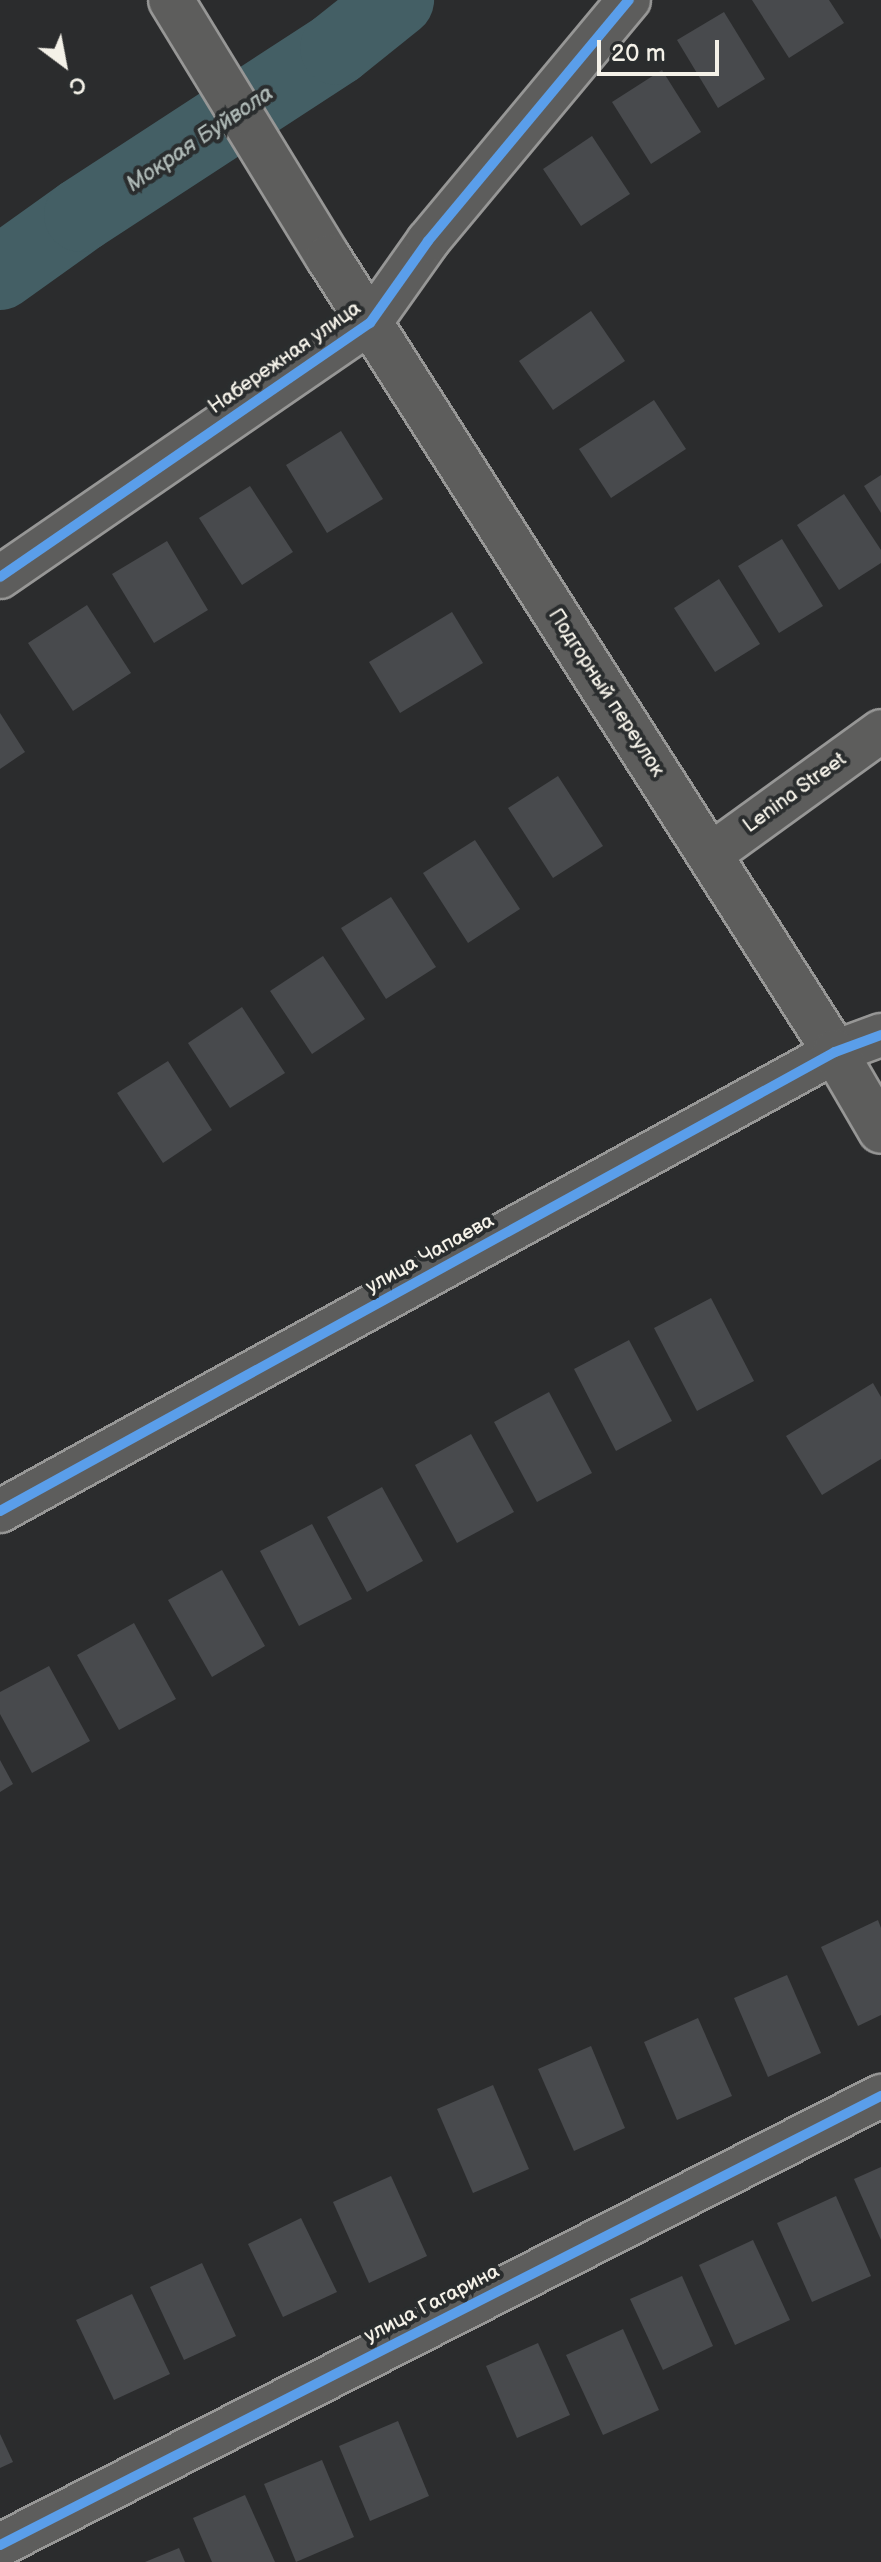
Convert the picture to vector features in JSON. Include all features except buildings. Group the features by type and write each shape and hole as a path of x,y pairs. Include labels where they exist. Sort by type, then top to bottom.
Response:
{"main road":[{"name":"Подгорный переулок","path":"171,0 328,257 835,1052 881,1131"}],"street":[{"name":"Набережная улица","path":"0,577 370,323 428,241 629,0"},
{"name":"Lenina Street","path":"710,855 881,731"},
{"name":"улица Чапаева","path":"0,1511 835,1052 881,1035"},
{"name":"улица Гагарина","path":"0,2545 881,2096"}],"waterway":[{"name":"Мокрая Буйвола","path":"0,273 81,215 337,48 397,0"}],"cycle path":[{"path":"0,577 370,323 428,241 629,0"},
{"path":"0,1511 835,1052 881,1035"},
{"path":"0,2545 881,2096"}]}
